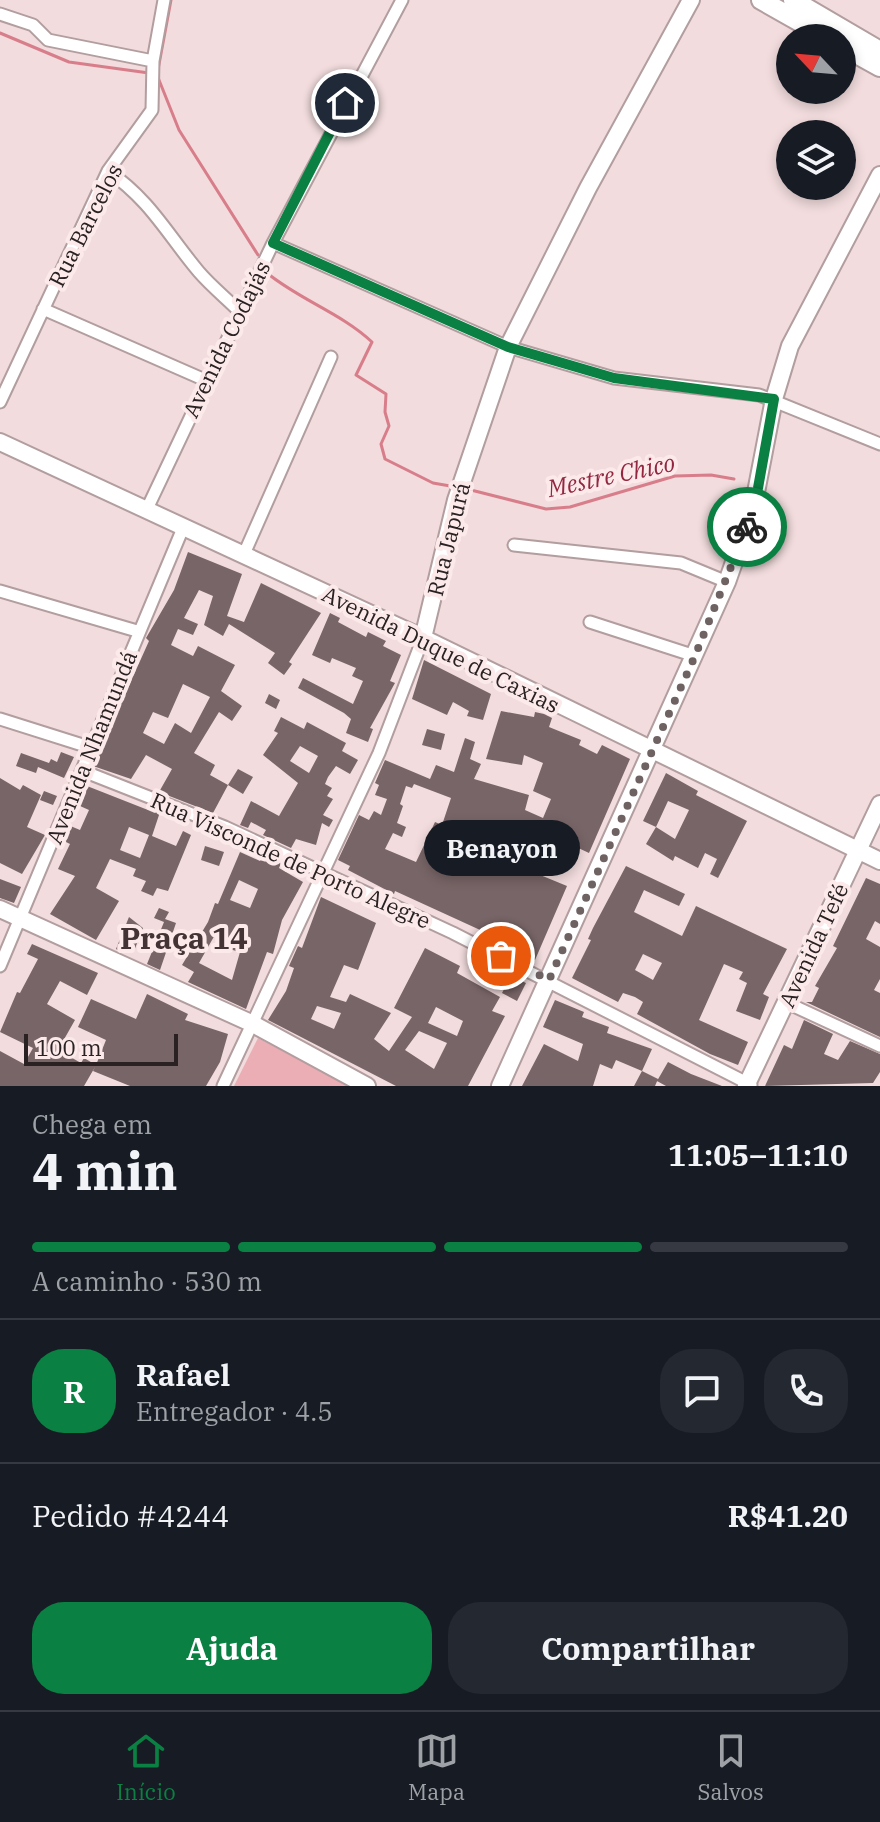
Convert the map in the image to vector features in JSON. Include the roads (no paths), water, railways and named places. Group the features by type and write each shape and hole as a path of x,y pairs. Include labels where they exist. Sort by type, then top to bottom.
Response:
{"main road":[{"path":"761,0 803,24"},
{"path":"793,0 880,51"},
{"path":"856,54 880,67"}],"street":[{"name":"Rua Barcelos","path":"0,402 108,171 152,110 153,61 164,0"},
{"name":"Avenida Codajás","path":"146,511 205,380 273,243 402,0"},
{"name":"Rua Japurá","path":"223,1086 379,753 423,638 462,479 508,347 588,188 691,0"},
{"path":"0,14 33,25 48,40 153,61"},
{"path":"108,171 136,190 153,208 199,272 239,311"},
{"path":"500,1086 727,582 758,488 774,399 801,321 880,175"},
{"path":"273,243 508,347 614,378 774,399 880,444"},
{"path":"43,309 205,380"},
{"path":"244,554 331,357"},
{"name":"Avenida Duque de Caxias","path":"0,442 423,638 880,861"},
{"name":"Avenida Nhamundá","path":"0,966 83,771 137,631 183,528"},
{"path":"514,545 681,563 727,582"},
{"path":"0,591 137,631"},
{"path":"590,622 695,656"},
{"path":"0,719 92,748"},
{"name":"Rua Visconde de Porto Alegre","path":"83,771 225,827 324,872 549,980 749,1085"},
{"name":"Avenida Tefé","path":"749,1085 785,1002 880,804"},
{"path":"0,909 253,1024 367,1086"},
{"path":"785,1002 880,1046"}],"waterway":[{"name":"Mestre Chico","path":"171,0 157,75 179,130 258,255"},
{"path":"0,33 69,62 149,73"},
{"name":"Mestre Chico","path":"267,273 372,342 356,375 386,394 385,412 389,426 381,444 385,459 433,483 456,487"},
{"name":"Mestre Chico","path":"467,489 546,509 570,507 675,476 711,475 734,479"}],"place":[{"name":"Benayon","path":"501,956"}],"district":[{"name":"Praça 14","path":"184,937"}]}
